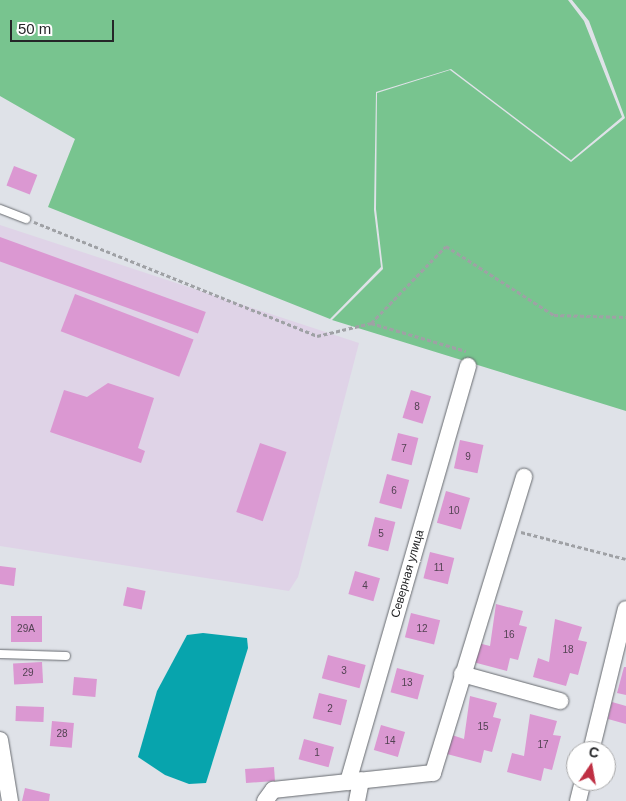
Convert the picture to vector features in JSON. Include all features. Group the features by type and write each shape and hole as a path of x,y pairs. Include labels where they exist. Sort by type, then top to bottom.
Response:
{"street":[{"name":"Северная улица","path":"357,801 354,781 469,360"},
{"path":"269,796 354,781 433,773 505,528 524,477"},
{"path":"593,741 626,609"},
{"path":"462,674 560,701"},
{"path":"0,740 10,801"}],"lane":[{"path":"0,209 26,219"},
{"path":"0,654 66,656"}],"path":[{"path":"26,219 317,336 371,323 446,246 554,315 626,317"},
{"path":"371,323 469,360"},
{"path":"505,528 626,559"}],"shaded area":[{"path":"0,225 359,343 298,577 289,591 0,546"}],"green space":[{"path":"0,0 568,0 584,21 622,117 571,160 451,69 376,92 374,210 381,267 330,319 48,207 75,139 0,96"},
{"path":"572,0 626,0 626,411 332,320 383,269 376,209 377,93 450,70 571,162 625,118 589,21"}],"water":[{"path":"203,633 247,638 248,648 206,783 189,784 165,775 138,757 157,691 187,635"}],"building":[{"path":"14,166 37,175 30,195 6,186"},
{"path":"0,237 206,312 198,334 0,261"},
{"path":"75,294 194,340 179,377 61,331"},
{"path":"108,383 154,398 138,448 145,451 141,463 50,432 64,390 87,397"},
{"path":"411,390 431,396 423,424 403,418"},
{"path":"398,433 418,438 412,465 391,460"},
{"path":"460,440 483,445 477,473 454,468"},
{"path":"260,443 286,452 263,521 236,512"},
{"path":"387,474 409,480 401,509 379,503"},
{"path":"446,491 470,498 461,530 437,523"},
{"path":"375,517 395,522 388,551 368,546"},
{"path":"430,552 454,558 448,584 423,578"},
{"path":"0,566 16,568 14,586 0,584"},
{"path":"355,571 380,578 373,601 348,594"},
{"path":"127,587 146,591 142,610 123,606"},
{"path":"496,604 523,611 519,625 527,627 518,660 510,658 507,671 473,662 478,643 490,646"},
{"path":"411,613 440,620 434,645 405,637"},
{"path":"11,616 42,616 42,642 11,642"},
{"path":"555,619 582,627 578,640 587,642 578,675 570,673 566,686 533,677 538,658 549,662"},
{"path":"328,655 366,665 359,688 322,678"},
{"path":"42,662 43,683 14,684 13,664"},
{"path":"624,667 626,667 626,695 617,693"},
{"path":"397,668 424,675 418,699 391,692"},
{"path":"74,677 97,679 95,697 72,695"},
{"path":"319,693 347,700 341,725 313,718"},
{"path":"470,696 497,703 493,717 501,719 492,752 484,750 481,763 447,754 452,735 464,739"},
{"path":"612,702 626,706 626,724 608,719"},
{"path":"16,706 44,707 43,722 15,721"},
{"path":"530,714 557,721 553,735 561,736 552,770 544,768 541,781 507,772 512,753 524,756"},
{"path":"52,721 74,723 72,748 50,746"},
{"path":"381,725 405,732 398,757 374,750"},
{"path":"304,739 334,747 329,767 299,759"},
{"path":"274,767 275,781 246,783 245,769"},
{"path":"25,788 50,794 49,801 22,801"}]}
